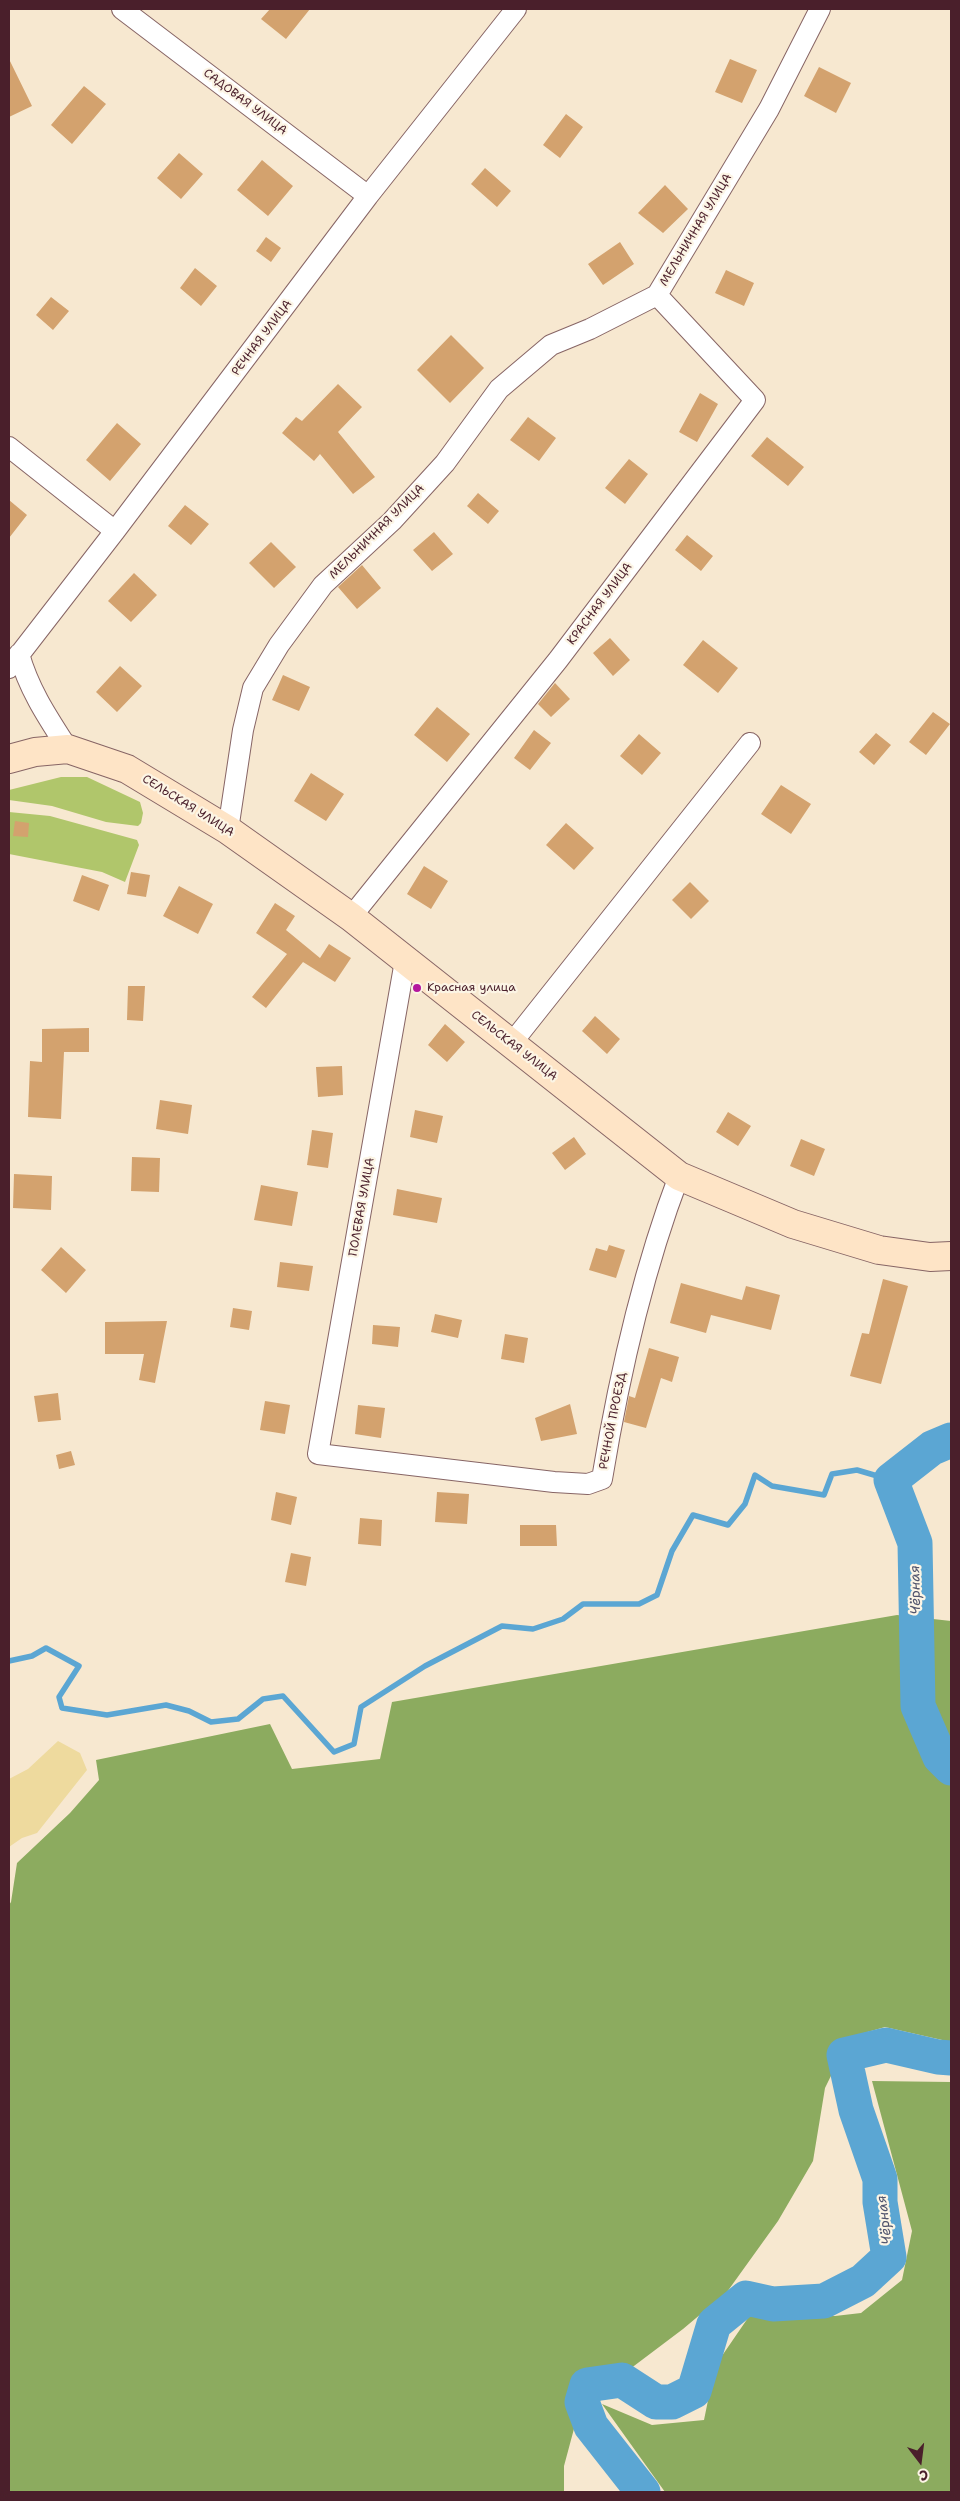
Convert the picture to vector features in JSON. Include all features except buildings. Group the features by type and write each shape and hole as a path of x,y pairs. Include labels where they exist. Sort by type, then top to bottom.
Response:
{"main road":[{"name":"СЕЛЬСКАЯ УЛИЦА","path":"68,748 127,770 228,830 351,917 679,1176 794,1224 879,1250 930,1257 951,1256"},
{"path":"9,759 35,752 68,748"}],"street":[{"name":"САДОВАЯ УЛИЦА","path":"122,9 368,196"},
{"name":"РЕЧНАЯ УЛИЦА","path":"14,661 116,532 368,196 516,9"},
{"name":"МЕЛЬНИЧНАЯ УЛИЦА","path":"228,830 243,730 253,688 279,645 323,585 392,521 445,463 499,389 550,345 590,329 658,295 768,109 820,9"},
{"name":"КРАСНАЯ УЛИЦА","path":"351,917 558,660 755,400 658,295"},
{"path":"9,447 116,532"},
{"path":"14,661 24,674 36,701 68,748"},
{"path":"511,1044 750,742"},
{"name":"ПОЛЕВАЯ УЛИЦА","path":"318,1454 405,961"},
{"name":"РЕЧНОЙ ПРОЕЗД","path":"318,1454 554,1482 588,1484 602,1479 616,1392 659,1228 679,1176"}],"green space":[{"path":"61,777 87,777 140,802 143,813 141,823 138,826 106,822 52,806 9,800 9,790"},
{"path":"9,812 50,816 137,840 139,845 125,882 102,872 9,854"},
{"path":"897,1615 951,1621 951,2042 885,2027 850,2037 825,2088 813,2161 778,2221 727,2292 683,2329 622,2375 575,2425 564,2466 564,2492 9,2492 9,1905 17,1863 70,1813 99,1780 96,1760 270,1724 292,1769 380,1759 392,1702"},
{"path":"872,2081 951,2082 951,2492 665,2492 602,2404 652,2425 704,2420 715,2366 750,2315 835,2316 861,2313 902,2280 912,2231"}],"sand":[{"path":"58,1741 80,1753 87,1770 37,1833 22,1838 9,1847 9,1779 28,1769"}],"waterway":[{"name":"Чёрная","path":"951,1440 932,1448 891,1480 915,1543 918,1706 940,1757 951,1768"},
{"path":"9,1661 32,1656 46,1648 79,1666 59,1697 62,1708 107,1715 166,1705 189,1711 211,1722 238,1719 263,1699 283,1696 334,1752 354,1744 361,1707 425,1666 502,1626 533,1629 563,1619 583,1604 639,1604 657,1595 672,1551 693,1515 728,1525 745,1504 755,1475 772,1486 824,1495 832,1474 857,1470 891,1480"},
{"name":"Чёрная","path":"643,2492 591,2426 582,2402 587,2385 622,2380 656,2402 672,2402 694,2391 714,2324 746,2298 773,2304 824,2301 863,2281 889,2257 880,2202 880,2179 856,2110 844,2055 886,2045 938,2057 951,2058"}],"place":[{"name":"Красная улица","path":"417,988"}]}
